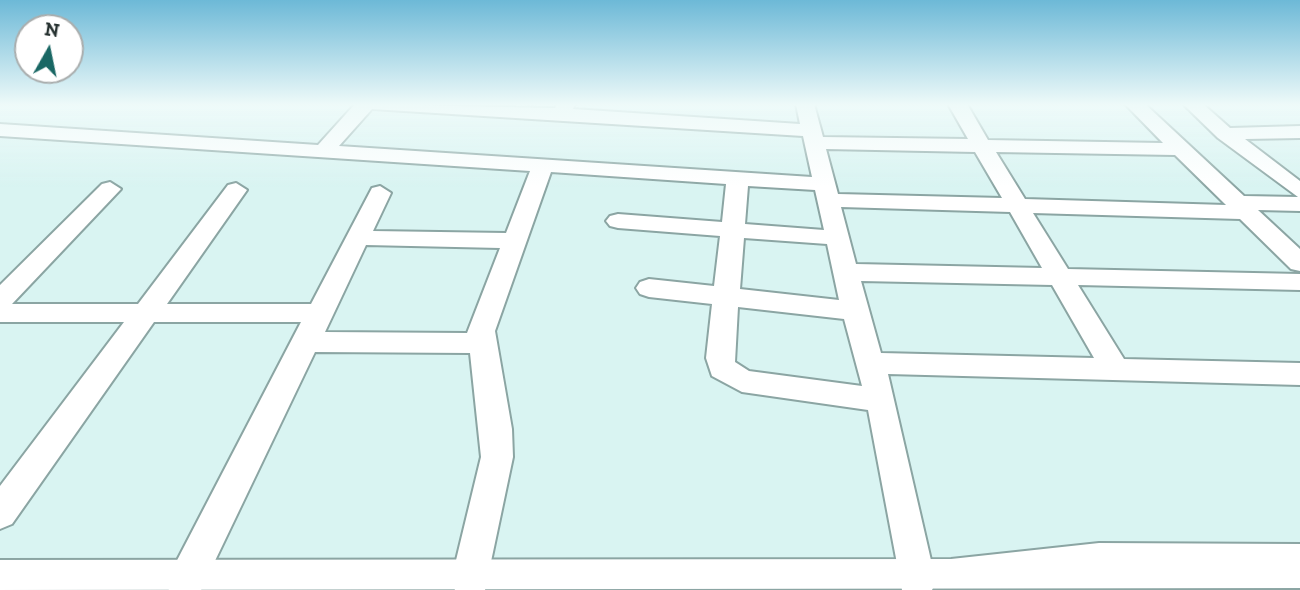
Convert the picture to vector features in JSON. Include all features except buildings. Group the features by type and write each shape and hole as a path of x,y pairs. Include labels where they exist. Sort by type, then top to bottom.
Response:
{"main road":[{"path":"0,583 950,585 1099,565 1300,566"}],"street":[{"path":"24,132 738,178 826,192 1015,205 1242,207 1300,204"},
{"path":"323,151 341,132"},
{"path":"811,132 855,311 881,400 950,585"},
{"path":"857,132 979,146 1181,149"},
{"path":"971,132 1115,369"},
{"path":"1163,132 1300,263"},
{"path":"1222,132 1300,191"},
{"path":"1225,134 1300,132"},
{"path":"470,582 497,457 496,429 482,343 485,317 543,165"},
{"path":"738,178 720,358 722,368 742,381 881,400"},
{"path":"0,300 110,189"},
{"path":"0,513 236,190"},
{"path":"185,583 380,193"},
{"path":"618,221 838,238"},
{"path":"357,239 514,241"},
{"path":"846,272 1300,282"},
{"path":"649,288 726,299 855,311"},
{"path":"0,313 320,313"},
{"path":"306,342 482,343"},
{"path":"870,363 1300,374"}]}
